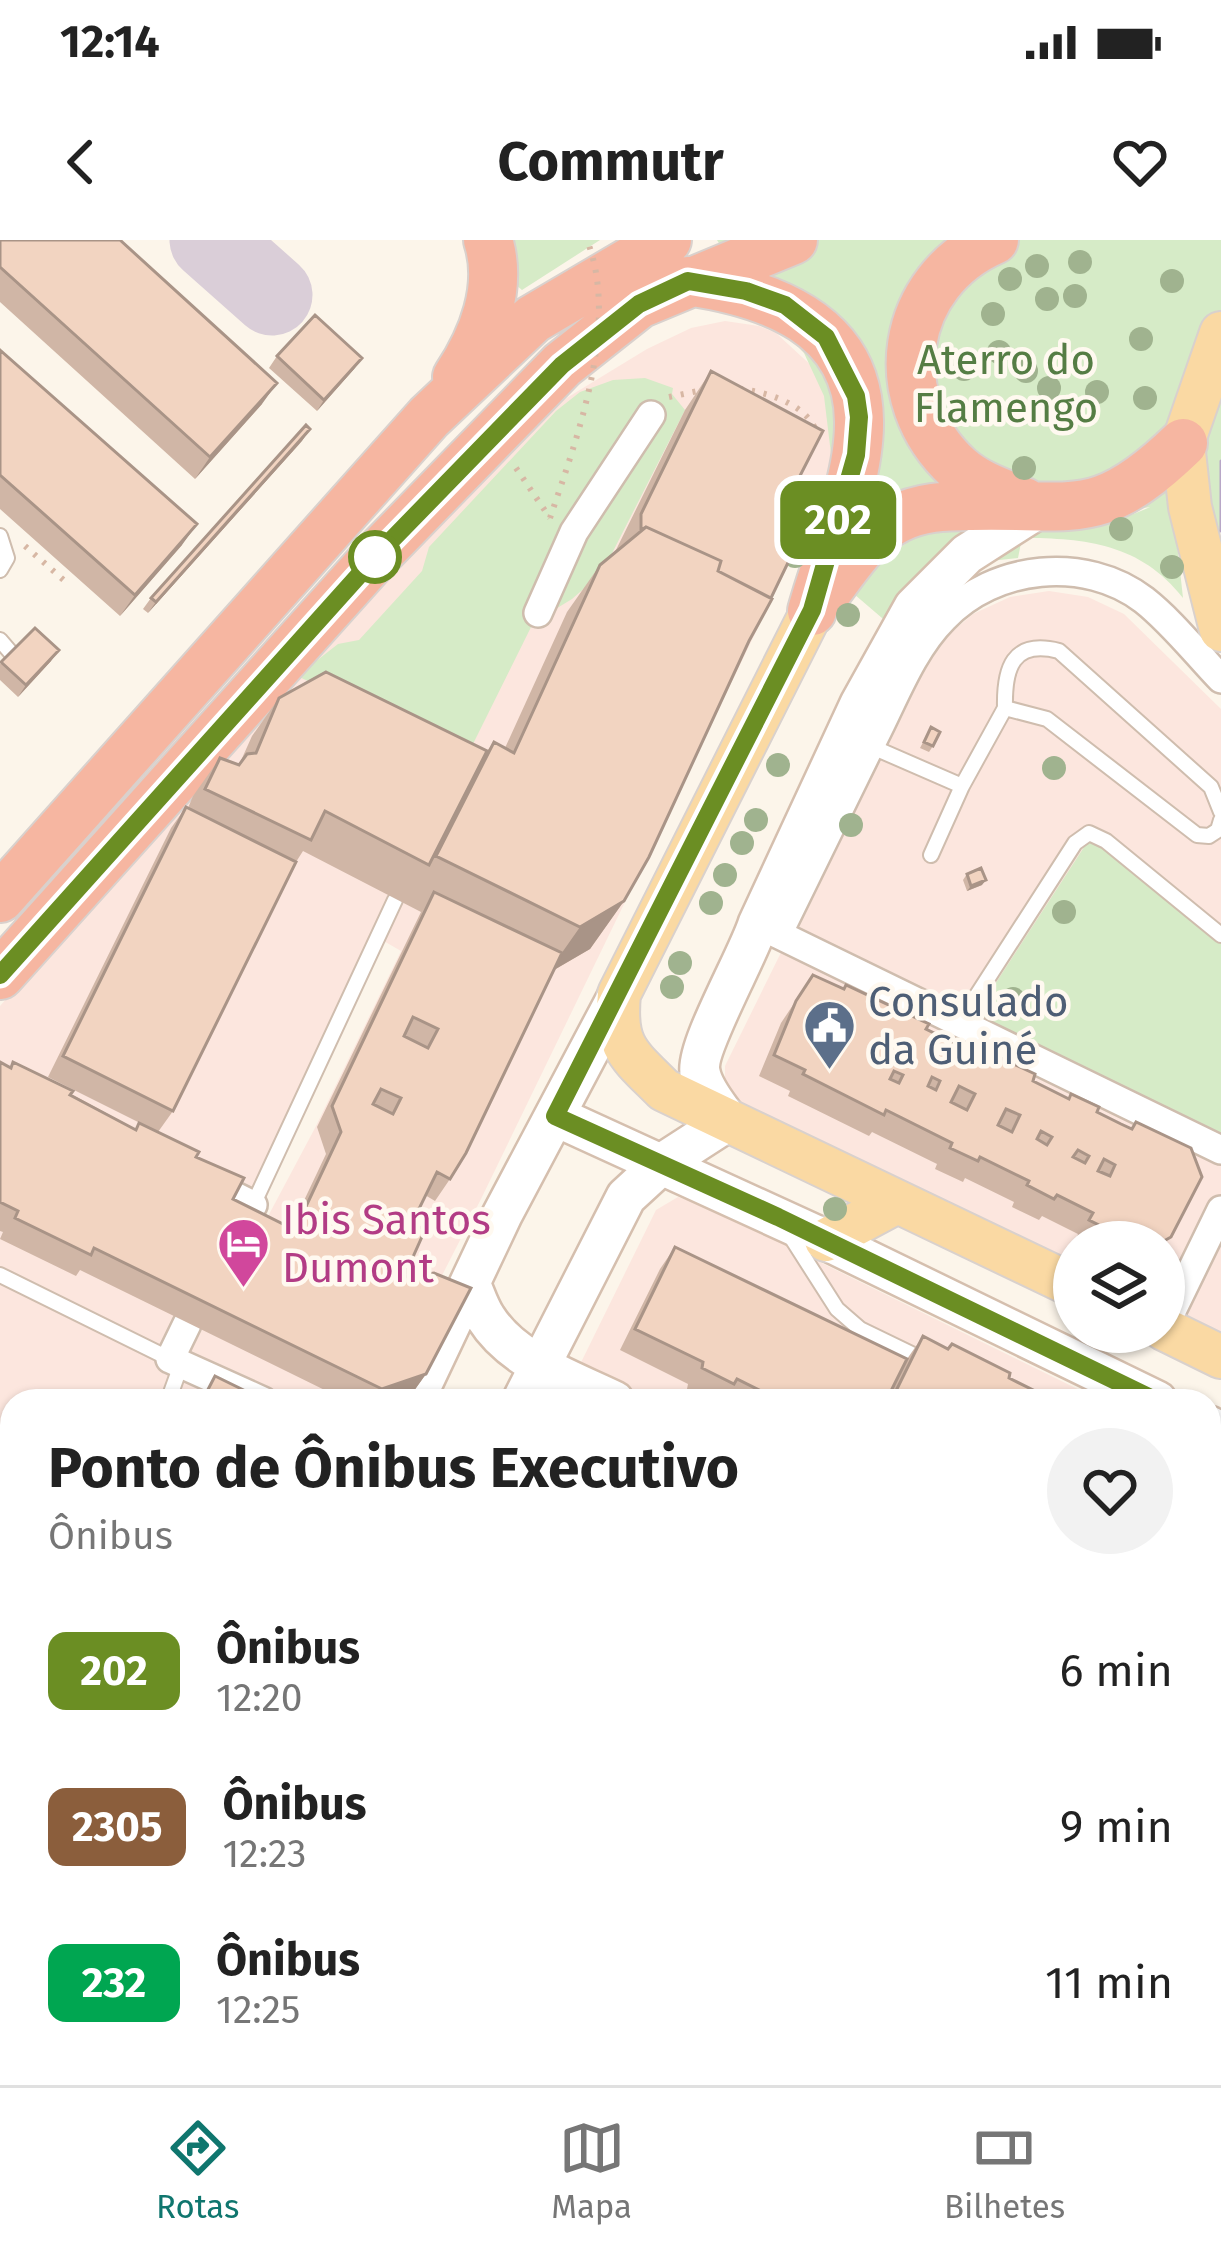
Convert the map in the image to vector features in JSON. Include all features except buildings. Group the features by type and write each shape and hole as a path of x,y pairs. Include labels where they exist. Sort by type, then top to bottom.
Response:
{"highway":[{"path":"429,417 474,352 488,312 493,282 488,240"},
{"path":"0,898 429,417 533,319 678,261 793,240"},
{"path":"994,240 956,261 930,292 913,333 912,377 925,422 953,464 988,488 1039,508"},
{"path":"0,975 378,554 493,435 609,324 639,304 678,261"},
{"path":"678,261 785,305 826,337 848,374 859,417 856,455 812,610"},
{"path":"812,610 869,539 899,518 949,506 1082,507 1145,478 1184,443"}],"main road":[{"path":"1221,333 1184,443 1190,507 1221,630"},
{"path":"812,610 619,994 615,1030 634,1060 664,1090 1053,1276"},
{"path":"826,1240 897,1202"},
{"path":"1185,1339 1221,1357"}],"street":[{"path":"538,613 574,532 651,415"},
{"path":"768,929 860,704 914,607 967,554 1039,508"},
{"path":"529,1389 626,1197 662,1163 728,1121 698,1069 707,1036 913,662 943,619 971,594 997,580 1033,572 1075,572 1123,588 1153,609 1221,679"},
{"path":"768,929 1221,1150"},
{"path":"420,1389 619,994"},
{"path":"555,1116 778,1217 1132,1389"},
{"path":"169,1162 253,1204 239,1232"},
{"path":"1185,1285 1221,1210"},
{"path":"470,1283 486,1319 509,1343 541,1366 589,1389"},
{"path":"193,1327 175,1362 236,1389"}],"lane":[{"path":"0,536 7,558 0,570"},
{"path":"0,640 12,654"},
{"path":"932,855 962,786 1005,708 1004,674 1010,662 1044,647 1059,651 1211,788 1221,816 1218,830 1209,836 1197,835 1047,719 1005,708"},
{"path":"870,746 962,786"},
{"path":"959,1022 1076,843 1089,833 1221,935"},
{"path":"253,1204 395,900"},
{"path":"778,1217 837,1309 860,1329 944,1370"},
{"path":"0,1275 175,1362 170,1389"}],"path":[{"path":"493,435 550,518 588,406 599,321 586,240"},
{"path":"723,388 764,392 787,402 814,423"},
{"path":"651,415 672,394 706,390"},
{"path":"17,538 67,583"}],"shaded area":[{"path":"725,321 759,326 776,333 815,369 836,421 831,477 384,1389 0,1389 0,1116 257,1237 401,951 382,940 254,1191 0,1074 0,1006 160,825 456,508 565,399 691,328"},
{"path":"1049,591 1088,597 1124,614 1221,709 1221,1336 1185,1318 1185,1221 1053,1221 1053,1253 736,1101 725,1088 725,1066 925,661 973,614 1010,597"},
{"path":"678,1197 708,1207 1078,1389 568,1389 656,1210"}],"green space":[{"path":"509,240 600,240 522,290 516,285"},
{"name":"Aterro do Flamengo","path":"717,240 1221,240 1221,532 1173,506 1183,598 1149,566 1090,543 1022,538 1018,558 990,561 1022,535 1102,523 1150,507 1016,529 927,524 855,493 831,454 824,396 804,353 757,304"},
{"path":"645,378 673,388 672,394 685,410 602,573 572,599 538,613 468,754 297,676 338,644 359,640 422,571 429,547 556,411 580,392 613,380"},
{"path":"935,528 985,530 889,624 854,594 890,555"},
{"path":"1090,838 1221,944 1221,1134 973,1018"}],"taxiway":[{"path":"210,240 272,295"}],"tram line":[{"path":"1221,461 1221,531"}],"bus line":[{"name":"202","path":"0,975 378,554 562,365 639,304 688,281 768,298 804,317 838,356 856,396 856,455 812,610 555,1116 778,1217 1132,1389"}],"place":[{"name":"Consulado da Guiné","path":"829,1072"},
{"name":"Ibis Santos Dumont","path":"243,1290"}]}
